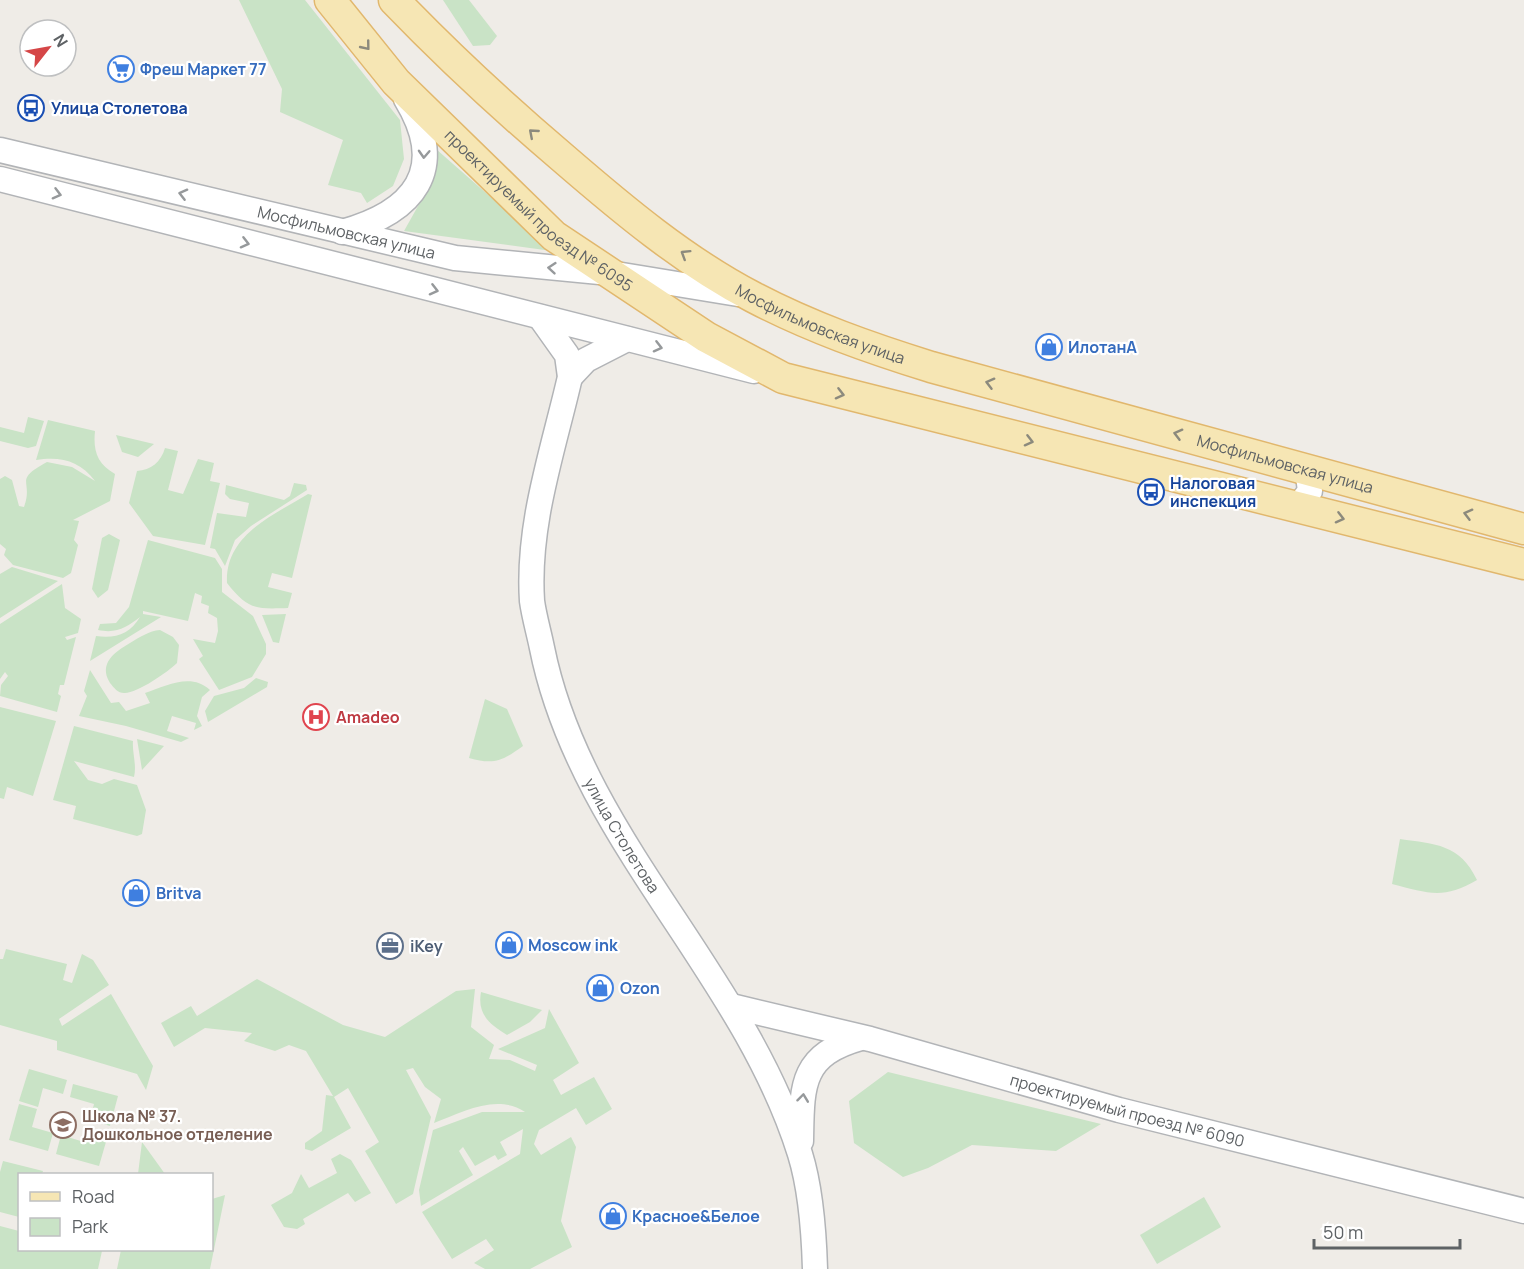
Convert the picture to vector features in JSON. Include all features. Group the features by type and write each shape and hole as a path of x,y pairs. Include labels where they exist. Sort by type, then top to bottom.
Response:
{"main road":[{"name":"проектируемый проезд № 6095","path":"330,0 396,82 554,236 706,337 783,378"},
{"path":"394,0 482,88 610,200 674,247 752,297"},
{"name":"Мосфильмовская улица","path":"752,297 848,341 931,367 1524,529"},
{"name":"Мосфильмовская улица","path":"783,378 1524,564"}],"street":[{"path":"342,232 389,215 401,206 413,194 423,167 424,140 417,117 396,82"},
{"name":"Мосфильмовская улица","path":"0,150 454,258 667,280 752,297"},
{"name":"Мосфильмовская улица","path":"0,179 783,378"},
{"name":"улица Столетова","path":"540,317 567,355 570,377 538,510 532,547 532,602 549,682 568,737 590,782 730,1006 780,1099 801,1156 815,1269"},
{"path":"570,377 586,360 627,339"},
{"path":"1286,505 1300,503 1310,491 1308,476 1296,467"},
{"name":"проектируемый проезд № 6090","path":"730,1006 861,1038 1119,1110 1524,1211"},
{"path":"801,1156 802,1096 813,1066 824,1053 837,1045 861,1038"}],"green space":[{"path":"239,0 305,0 400,120 404,159 393,186 367,203 361,193 328,185 343,140 280,112 282,89"},
{"path":"443,0 469,0 497,36 490,45 473,46"},
{"path":"436,149 552,251 404,231 427,190"},
{"path":"28,417 44,421 36,446 28,448 0,441 0,427 24,433"},
{"path":"48,420 95,431 96,451 100,461 115,474 110,501 73,520 79,521 74,540 78,545 71,573 63,578 13,565 4,555 6,549 0,544 0,479 5,476 12,480 19,506 24,507 27,477 47,462 72,467 95,481 83,469 69,462 54,459 36,460"},
{"path":"116,435 154,444 138,457 122,452"},
{"path":"165,448 178,451 168,490 183,494 198,459 214,463 210,481 220,483 205,545 153,536 129,503 137,471 155,464"},
{"path":"294,483 306,485 307,490 251,526 235,540 225,566 215,549 210,548 217,513 246,517 249,503 230,499 225,494 226,485 284,500 290,496"},
{"path":"308,494 312,495 292,578 272,573 268,587 292,593 288,608 260,608 247,603 227,583 228,566 234,552 253,529"},
{"path":"109,534 120,540 108,590 98,598 92,589 102,538"},
{"path":"148,540 215,558 222,569 222,592 253,616 266,644 266,654 252,677 219,690 199,659 203,656 193,639 215,643 218,631 217,618 208,613 209,606 201,603 202,596 195,593 188,621 143,611 143,614 161,617 90,661 96,636 109,637 121,634 132,628 140,617 121,629 98,630 100,624 116,623 129,607"},
{"path":"12,567 58,581 0,618 0,574"},
{"path":"62,584 65,608 81,619 78,633 65,637 67,640 76,637 64,685 60,685 58,694 61,696 57,712 0,696 1,685 8,676 5,672 0,679 0,624"},
{"path":"286,614 279,643 273,642 262,615"},
{"path":"160,630 173,637 179,645 177,663 136,690 124,693 118,691 107,676 107,664 110,659 119,650 137,639"},
{"path":"90,670 111,703 119,702 126,711 150,703 145,693 161,687 187,681 203,685 210,690 202,697 197,716 202,726 194,730 196,723 172,716 167,731 189,738 181,742 126,726 79,716 87,696 84,691"},
{"path":"256,678 268,682 267,687 208,722 205,711 214,696 244,688"},
{"path":"485,699 507,709 523,746 503,758 492,761 469,758"},
{"path":"0,707 56,721 33,796 7,787 4,799 0,798"},
{"path":"74,726 133,741 134,777 74,761 88,780 102,784 114,779 137,785 146,810 142,834 137,836 73,819 76,806 53,800"},
{"path":"137,739 164,746 142,770"},
{"path":"1400,839 1445,848 1463,859 1477,880 1454,890 1435,893 1392,884"},
{"path":"6,949 67,964 63,980 72,983 82,954 93,960 109,985 59,1019 62,1026 111,994 153,1066 146,1090 137,1074 57,1050 57,1041 0,1025 0,959 3,959"},
{"path":"257,979 343,1025 385,1037 456,991 475,989 471,1027 494,1045 489,1059 510,1060 535,1071 537,1065 498,1049 545,1028 549,1009 579,1063 553,1080 561,1095 594,1077 612,1109 586,1125 576,1108 539,1130 534,1144 541,1155 571,1137 576,1147 561,1221 572,1247 530,1269 485,1269 474,1263 494,1250 486,1239 452,1259 422,1212 520,1154 523,1129 500,1142 507,1155 498,1160 495,1155 475,1166 463,1147 459,1151 473,1175 421,1206 419,1190 433,1130 482,1112 525,1112 503,1104 491,1104 434,1123 441,1099 425,1087 413,1068 406,1070 431,1117 413,1194 396,1204 365,1151 379,1142 348,1088 334,1097 351,1128 312,1151 305,1149 305,1143 322,1131 326,1095 333,1096 306,1051 289,1045 275,1051 244,1041 252,1033 205,1028 174,1047 161,1023 191,1006 197,1016"},
{"path":"481,992 542,1010 530,1022 507,1035 486,1018 481,1006"},
{"path":"29,1069 67,1080 63,1094 43,1088 38,1107 19,1101"},
{"path":"888,1072 1101,1124 1056,1151 972,1145 928,1168 903,1177 854,1143 849,1101"},
{"path":"73,1084 118,1096 110,1126 90,1120 94,1104 70,1097"},
{"path":"19,1104 37,1109 32,1127 53,1133 48,1151 9,1140"},
{"path":"87,1130 108,1135 99,1166 56,1154 61,1135 84,1142"},
{"path":"142,1142 164,1173 138,1173"},
{"path":"340,1154 351,1160 371,1193 355,1202 348,1193 303,1219 305,1224 297,1229 284,1227 271,1205 292,1193 301,1174 309,1188 337,1173 331,1159"},
{"path":"3,1161 43,1171 42,1173 18,1173 18,1217 0,1212 0,1172"},
{"path":"225,1195 210,1269 117,1269 121,1251 213,1251 213,1199"},
{"path":"1204,1197 1221,1227 1157,1264 1140,1235"},
{"path":"0,1226 18,1231 18,1251 102,1251 98,1269 0,1269"}],"place":[{"name":"Фреш Маркет 77","path":"121,69"},
{"name":"Улица Столетова","path":"31,108"},
{"name":"ИлотанА","path":"1049,347"},
{"name":"Налоговая инспекция","path":"1151,492"},
{"name":"Amadeo","path":"316,717"},
{"name":"Britva","path":"136,893"},
{"name":"Moscow ink","path":"509,945"},
{"name":"iKey","path":"390,946"},
{"name":"Ozon","path":"600,988"},
{"name":"Школа № 37. Дошкольное отделение","path":"63,1125"},
{"name":"Красное&Белое","path":"613,1216"}]}
